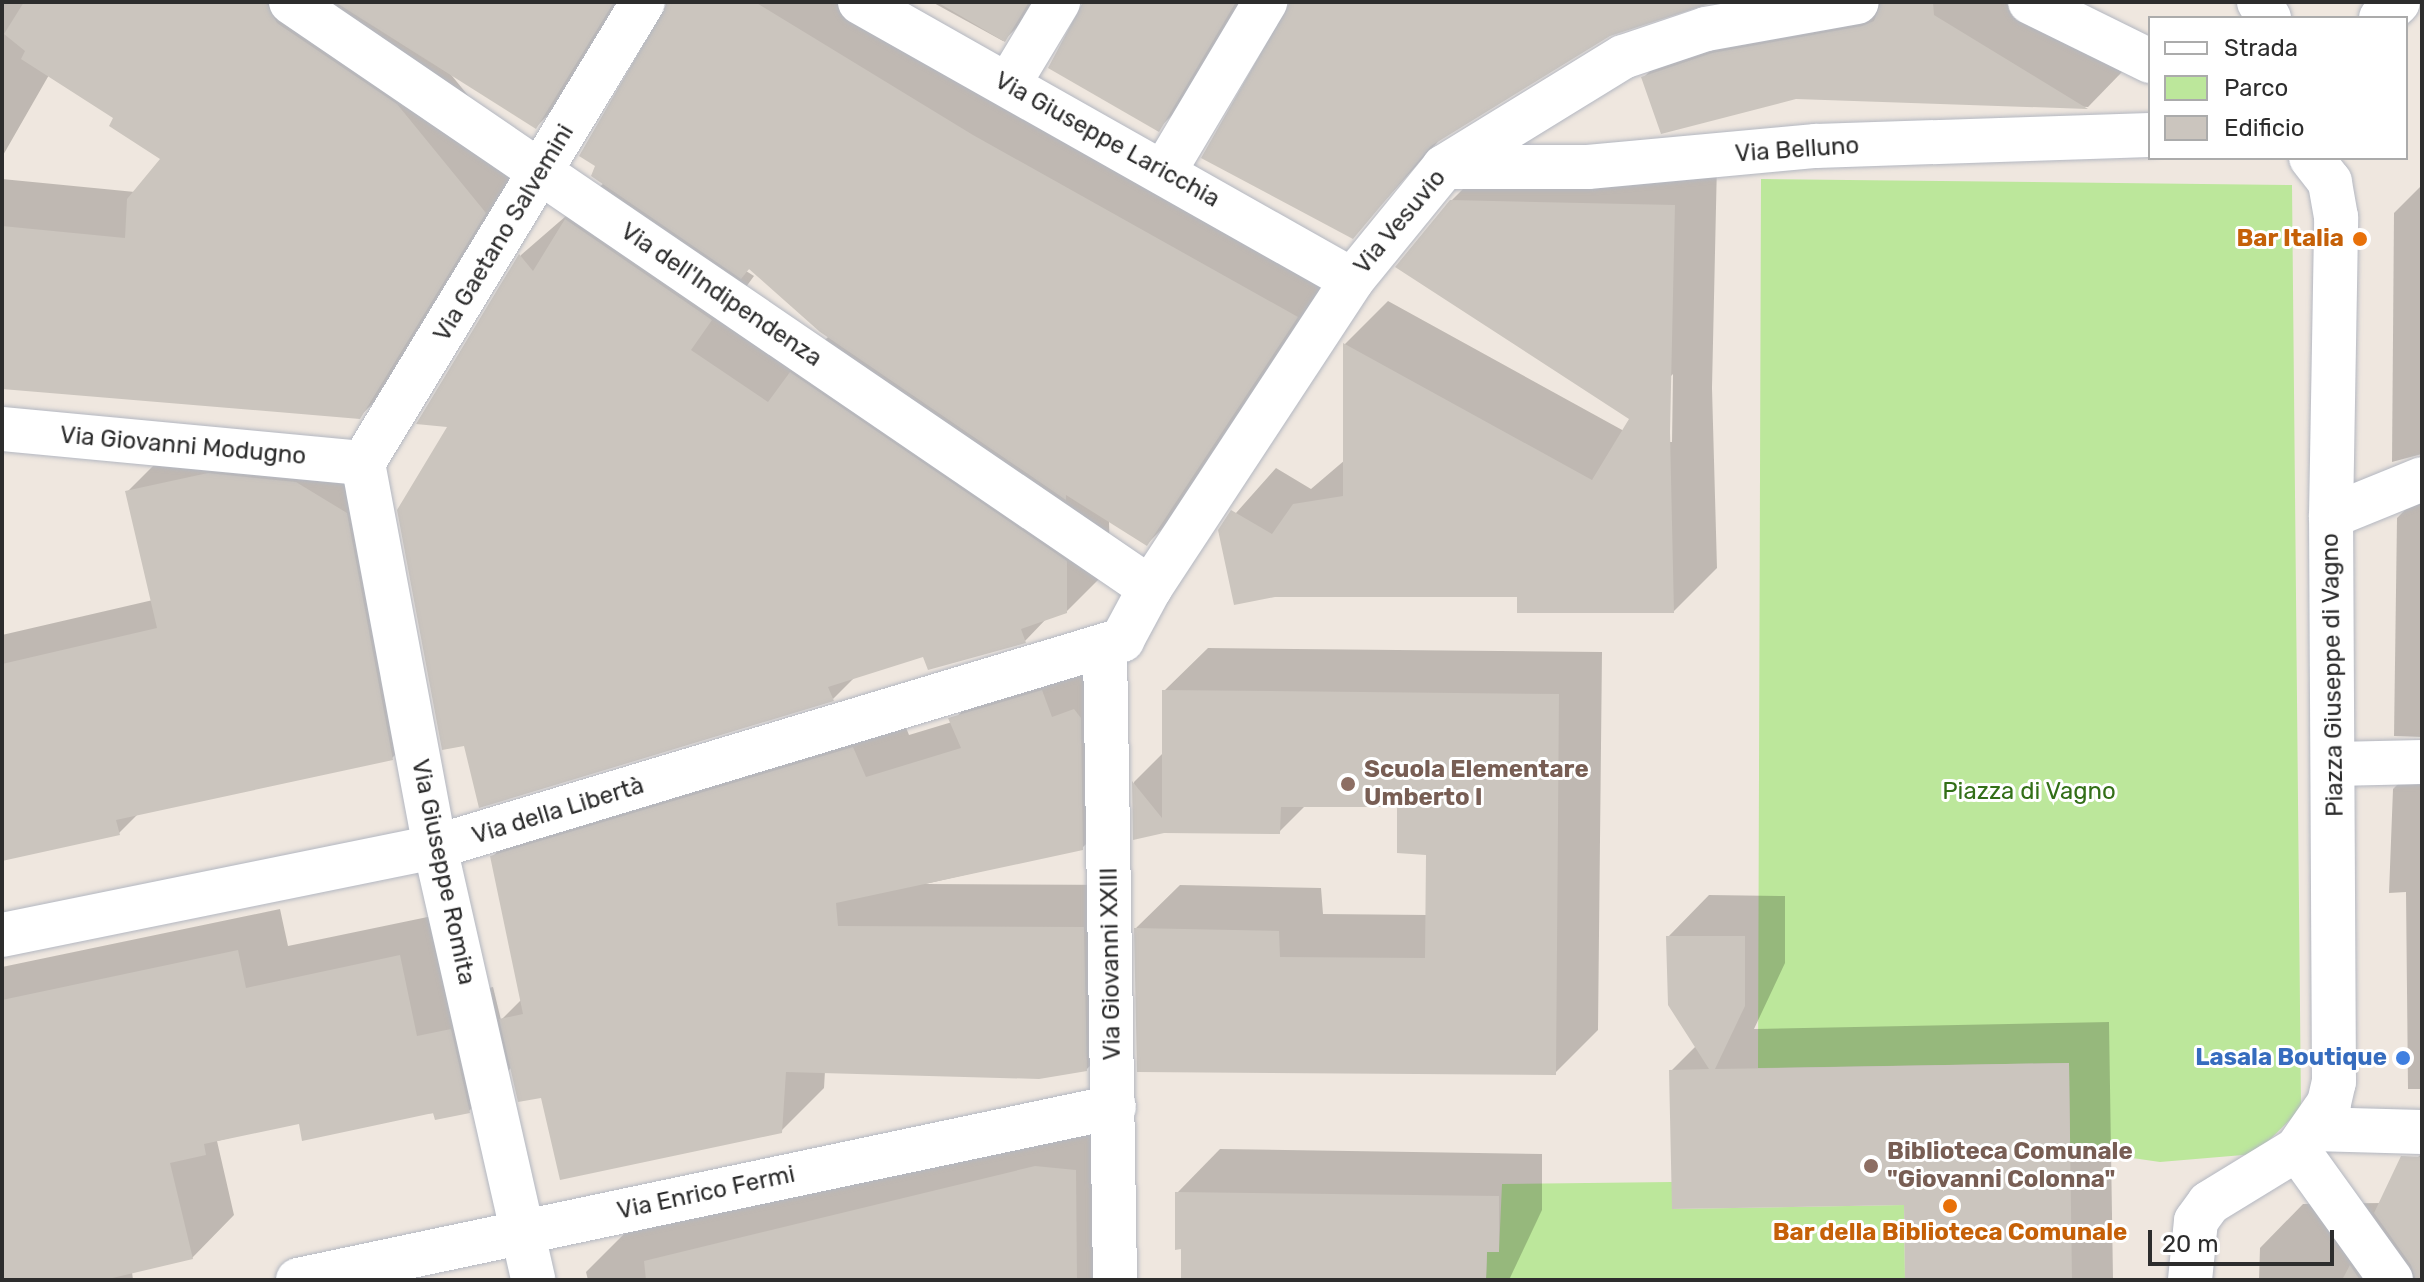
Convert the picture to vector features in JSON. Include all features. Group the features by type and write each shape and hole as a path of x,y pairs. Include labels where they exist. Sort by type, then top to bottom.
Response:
{"street":[{"name":"Via dell'Indipendenza","path":"291,2 1150,588"},
{"name":"Via Gaetano Salvemini","path":"363,463 643,2"},
{"name":"Via Giuseppe Laricchia","path":"860,2 1165,170 1352,280"},
{"path":"1008,85 1058,2"},
{"path":"1165,170 1265,2"},
{"name":"Via Vesuvio","path":"1105,648 1122,640 1150,588 1352,280 1444,167 1623,57 1706,29 1857,2"},
{"path":"2030,2 2148,60"},
{"path":"2383,16 2398,2"},
{"name":"Via Belluno","path":"1444,167 1588,167 1816,146 2148,135"},
{"name":"Piazza Giuseppe di Vagno","path":"2305,1139 2329,1103 2334,1082 2335,764 2331,516 2336,217 2330,182 2313,160"},
{"name":"Via Giovanni Modugno","path":"2,429 363,463"},
{"name":"Via Giuseppe Romita","path":"363,463 435,847 533,1280"},
{"path":"2331,516 2422,479"},
{"name":"Via della Libertà","path":"2,935 435,847 1105,648"},
{"name":"Via Giovanni XXIII","path":"1105,648 1115,1280"},
{"path":"2335,764 2422,762"},
{"name":"Via Enrico Fermi","path":"298,1280 1114,1107"},
{"path":"2190,1280 2191,1239 2209,1203 2305,1139 2422,1132"},
{"path":"2305,1139 2391,1280"}],"green space":[{"name":"Piazza di Vagno","path":"1761,179 2292,185 2301,1109 2255,1154 2160,1162 2070,1149 2069,1063 1758,1068"},
{"path":"1672,1182 1672,1209 1904,1205 1905,1280 1486,1280 1487,1252 1499,1251 1502,1184"}],"building":[{"path":"24,2 266,2 277,23 397,104 486,213 360,419 2,389 2,226 125,238 127,199 160,159 109,126 113,118 21,59 25,51 4,34"},
{"path":"335,2 614,2 536,129"},
{"path":"668,2 755,2 973,135 1298,317 1147,546 1066,495 1066,500 820,332 749,269 741,279 591,176 595,166 579,156"},
{"path":"937,2 1029,2 1005,42"},
{"path":"1083,2 1236,2 1159,132 1048,68"},
{"path":"1290,2 1715,2 1610,36 1431,146 1353,239 1201,158"},
{"path":"1881,2 1933,2 1934,15 2088,109 1796,99 1661,134 1641,77 1712,53 1862,26 1874,21"},
{"path":"1450,200 1675,205 1670,432 1674,613 1517,613 1517,597 1275,597 1234,605 1218,530 1231,510 1272,534 1293,504 1343,496 1343,343 1592,480 1629,419 1395,267"},
{"path":"565,219 712,320 691,350 768,402 790,372 1067,561 1067,613 1021,629 1026,643 928,670 923,657 828,687 834,701 479,808 464,746 442,750 397,510 447,427 416,424 519,254 533,271"},
{"path":"208,473 296,482 347,513 393,760 116,820 120,835 2,861 2,664 157,628 125,491"},
{"path":"1042,690 1052,717 1074,709 1081,718 1083,850 836,903 838,926 1084,927 1087,1071 1039,1079 786,1072 782,1133 560,1180 541,1098 518,1102 499,1019 523,1014 490,856 853,747 866,777 961,748 948,718"},
{"name":"Scuola Elementare Umberto I","path":"1162,690 1559,694 1556,1075 1137,1072 1134,928 1279,931 1280,957 1425,958 1426,855 1397,853 1397,807 1281,807 1280,834 1164,833 1133,840 1132,781 1162,818"},
{"name":"Biblioteca Comunale \"Giovanni Colonna\"","path":"1666,936 1745,936 1745,1006 1715,1069 2069,1063 2072,1280 1905,1280 1904,1205 1672,1209 1669,1070 1709,1069 1668,1005"},
{"path":"238,950 246,988 400,955 417,1036 451,1029 470,1113 435,1120 433,1113 302,1141 299,1124 204,1144 206,1155 170,1163 193,1259 104,1280 2,1280 2,1000"},
{"path":"2401,1156 2422,1157 2422,1280 2416,1280 2411,1265 2374,1213"},
{"path":"1035,1166 1076,1170 1077,1280 646,1280 644,1261"},
{"path":"1175,1192 1499,1196 1499,1252 1487,1252 1486,1280 1181,1280 1181,1249 1175,1250"},
{"path":"2350,1265 2360,1280 2342,1280"}],"place":[{"name":"Bar Italia","path":"2360,239"},
{"name":"Scuola Elementare Umberto I","path":"1348,784"},
{"name":"Lasala Boutique","path":"2403,1058"},
{"name":"Biblioteca Comunale \"Giovanni Colonna\"","path":"1871,1166"},
{"name":"Bar della Biblioteca Comunale","path":"1950,1206"}]}
